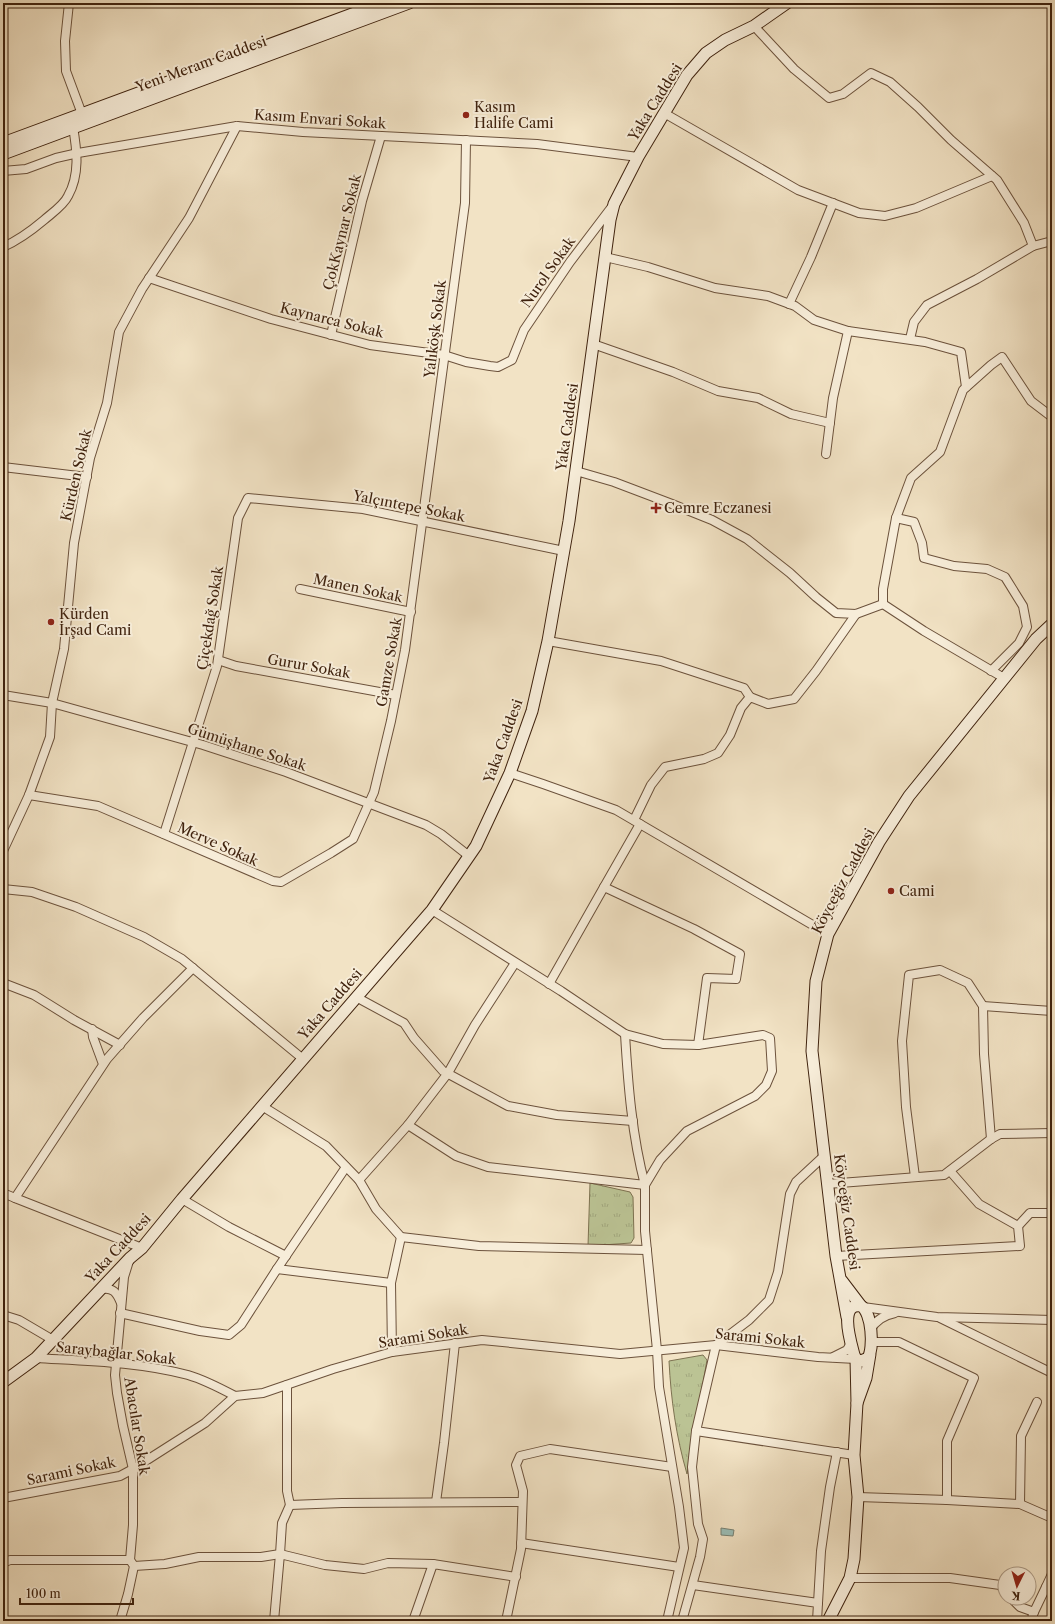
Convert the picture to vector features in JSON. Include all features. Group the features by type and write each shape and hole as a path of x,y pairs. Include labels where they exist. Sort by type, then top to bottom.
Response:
{"street":[{"path":"69,3 65,41 66,71 82,114"},
{"name":"Yeni Meram Caddesi","path":"3,143 382,3"},
{"name":"Yeni Meram Caddesi","path":"3,154 409,3"},
{"name":"Yaka Caddesi","path":"3,1382 36,1358 130,1258 142,1248 182,1199 432,910 476,846 510,773 532,711 548,641 564,551 610,220 614,204 638,157 687,75 706,53 725,40 754,26 787,3"},
{"path":"754,26 794,69 828,98 843,94 871,73 890,82 951,140 997,180 1024,223 1033,246"},
{"path":"664,113 798,190 859,213 885,216 916,208 992,176"},
{"name":"Kasım Envari Sokak","path":"3,171 26,169 56,158 78,153 237,126 303,132 537,144 638,157"},
{"name":"Kürden Sokak","path":"3,851 29,795 50,737 52,703 64,649 74,543 90,458 107,403 119,332 149,278 189,218 237,126"},
{"path":"3,258 3,246 20,239 33,230 68,197 76,173 78,153 73,127"},
{"name":"ÇokKaynar Sokak","path":"331,335 362,201 381,136"},
{"name":"Yalıköşk Sokak","path":"423,522 465,203 466,140"},
{"path":"789,304 811,257 833,203"},
{"name":"Nurol Sokak","path":"512,360 524,330 570,262 614,204"},
{"path":"910,339 914,322 927,305 977,279 1033,246 1052,241"},
{"path":"605,257 648,267 715,288 768,296 795,306 814,320 848,331 910,339 961,352 966,387"},
{"name":"Kaynarca Sokak","path":"149,278 271,319 370,345 444,355 466,362 498,367 512,360"},
{"path":"826,454 833,398 848,331"},
{"path":"593,344 673,372 718,391 758,398 791,414 830,423"},
{"path":"883,604 883,589 896,518 911,478 940,452 963,390 1002,357 1031,401 1052,417"},
{"path":"3,467 87,477"},
{"path":"576,471 614,482 712,520 747,538 836,613 856,614 883,604"},
{"name":"Yalçıntepe Sokak","path":"248,498 363,510 564,551"},
{"name":"Çiçekdağ Sokak","path":"164,834 218,660 238,518 248,498"},
{"path":"896,518 914,522 922,543 924,558 954,566 987,568 1006,576 1023,606 1027,627 1019,643 991,671"},
{"name":"Gamze Sokak","path":"369,804 374,792 396,695 411,612 423,522"},
{"name":"Manen Sokak","path":"300,589 411,612"},
{"path":"883,604 924,631 1004,678"},
{"path":"548,641 661,661 744,688 750,697 768,704 794,699 816,671 856,614"},
{"name":"Köyceğiz Caddesi","path":"856,1359 851,1343 836,1256 812,1052 816,980 828,934 879,842 909,796 1036,639 1052,624"},
{"name":"Gurur Sokak","path":"218,660 236,666 396,695"},
{"name":"Gümüşhane Sokak","path":"3,695 52,703 193,742 286,772 426,825 441,834 469,856"},
{"path":"549,984 604,887 637,822 651,785 665,767 704,759 718,753 730,736 741,708 750,697"},
{"path":"510,773 616,810 828,934"},
{"name":"Merve Sokak","path":"29,795 98,806 262,878 281,882 353,839 369,804"},
{"path":"604,887 694,929 740,954 736,979 707,978 698,1045"},
{"path":"3,890 32,892 76,907 144,937 182,959 303,1059"},
{"path":"432,910 625,1034 663,1044 698,1045 763,1035 770,1038 772,1071 766,1085 755,1096 687,1131 660,1160 645,1185"},
{"path":"359,1180 408,1125 448,1073 475,1025 516,963"},
{"path":"15,1198 103,1064 143,1018 193,968"},
{"path":"915,1177 906,1107 902,1041 909,975 940,970 968,983 983,1006 984,1054 990,1139"},
{"path":"3,983 34,995 120,1045"},
{"path":"356,997 404,1023 414,1038 443,1071 508,1106 557,1115 633,1121"},
{"path":"983,1006 1052,1011"},
{"path":"92,1029 93,1037 103,1064"},
{"path":"625,1034 627,1076 638,1160 645,1185 646,1250 657,1350 659,1387 679,1507 684,1548 667,1621"},
{"path":"262,1106 326,1146 359,1180 376,1209 401,1237 480,1246 646,1250"},
{"path":"408,1125 456,1156 488,1167 645,1185"},
{"path":"827,1184 944,1175 990,1139 1000,1134 1052,1133"},
{"path":"682,1621 700,1557 702,1539 698,1524 692,1467 696,1431 716,1344 749,1320 768,1300 778,1272 790,1194 796,1182 824,1156"},
{"path":"120,1313 200,1331 229,1335 241,1325 346,1167"},
{"path":"950,1171 979,1204 1018,1226"},
{"path":"3,1192 142,1248"},
{"path":"182,1199 229,1227 286,1256"},
{"path":"836,1256 1020,1246 1018,1226 1030,1213 1052,1213"},
{"path":"392,1352 391,1283 401,1237"},
{"name":"Abacılar Sokak","path":"120,1621 128,1594 132,1563 133,1470 117,1393 115,1374 124,1277 130,1258"},
{"path":"278,1269 391,1283"},
{"name":"Köyceğiz Caddesi","path":"841,1279 862,1306"},
{"path":"102,1289 107,1288 113,1290 118,1295 121,1303"},
{"path":"847,1317 852,1307 858,1305 937,1316 1052,1320"},
{"path":"857,1403 866,1378 872,1342 868,1317 862,1306"},
{"path":"870,1330 873,1324 880,1318 900,1312"},
{"path":"3,1315 19,1320 53,1340"},
{"path":"937,1316 1052,1373"},
{"name":"Sarami Sokak","path":"3,1498 120,1476 133,1470 205,1423 236,1396 263,1393 333,1369 392,1352 482,1340 620,1354 716,1344 830,1358 856,1359"},
{"path":"872,1342 899,1342 974,1378 948,1441 947,1500"},
{"path":"436,1502 455,1343"},
{"path":"830,1358 843,1353 849,1348 851,1343"},
{"path":"828,1621 850,1578 856,1539 858,1497 854,1455 857,1403 856,1359 866,1360 870,1354"},
{"name":"Saraybağlar Sokak","path":"36,1358 153,1368 188,1375 212,1384 236,1396"},
{"path":"274,1621 282,1522 290,1505 287,1491 287,1385"},
{"path":"1020,1504 1021,1436 1036,1402"},
{"path":"696,1431 854,1455"},
{"path":"506,1621 516,1577 521,1543 523,1491 516,1465 520,1456 550,1449 672,1467"},
{"path":"817,1621 821,1551 830,1487 837,1452"},
{"path":"858,1497 1020,1504 1052,1518"},
{"path":"290,1505 522,1502"},
{"path":"521,1543 679,1567"},
{"path":"3,1562 10,1560 165,1564 198,1557 261,1557 280,1554 326,1565 364,1569 388,1563 433,1564 516,1577"},
{"path":"412,1621 433,1564"},
{"path":"1031,1621 1034,1612 1049,1589 1052,1574"},
{"path":"850,1578 950,1578 997,1585"},
{"path":"693,1585 818,1603"},
{"path":"1018,1606 1020,1608 1034,1612"}],"green space":[{"path":"590,1183 630,1192 633,1197 634,1238 631,1243 588,1246"},
{"path":"703,1355 707,1360 687,1474 675,1418 669,1361"}],"water":[{"path":"721,1528 734,1530 733,1536 721,1535"}],"place":[{"name":"Kasım Halife Cami","path":"466,115"},
{"name":"Cemre Eczanesi","path":"656,508"},
{"name":"Kürden İrşad Cami","path":"51,622"},
{"name":"Cami","path":"891,891"}]}
